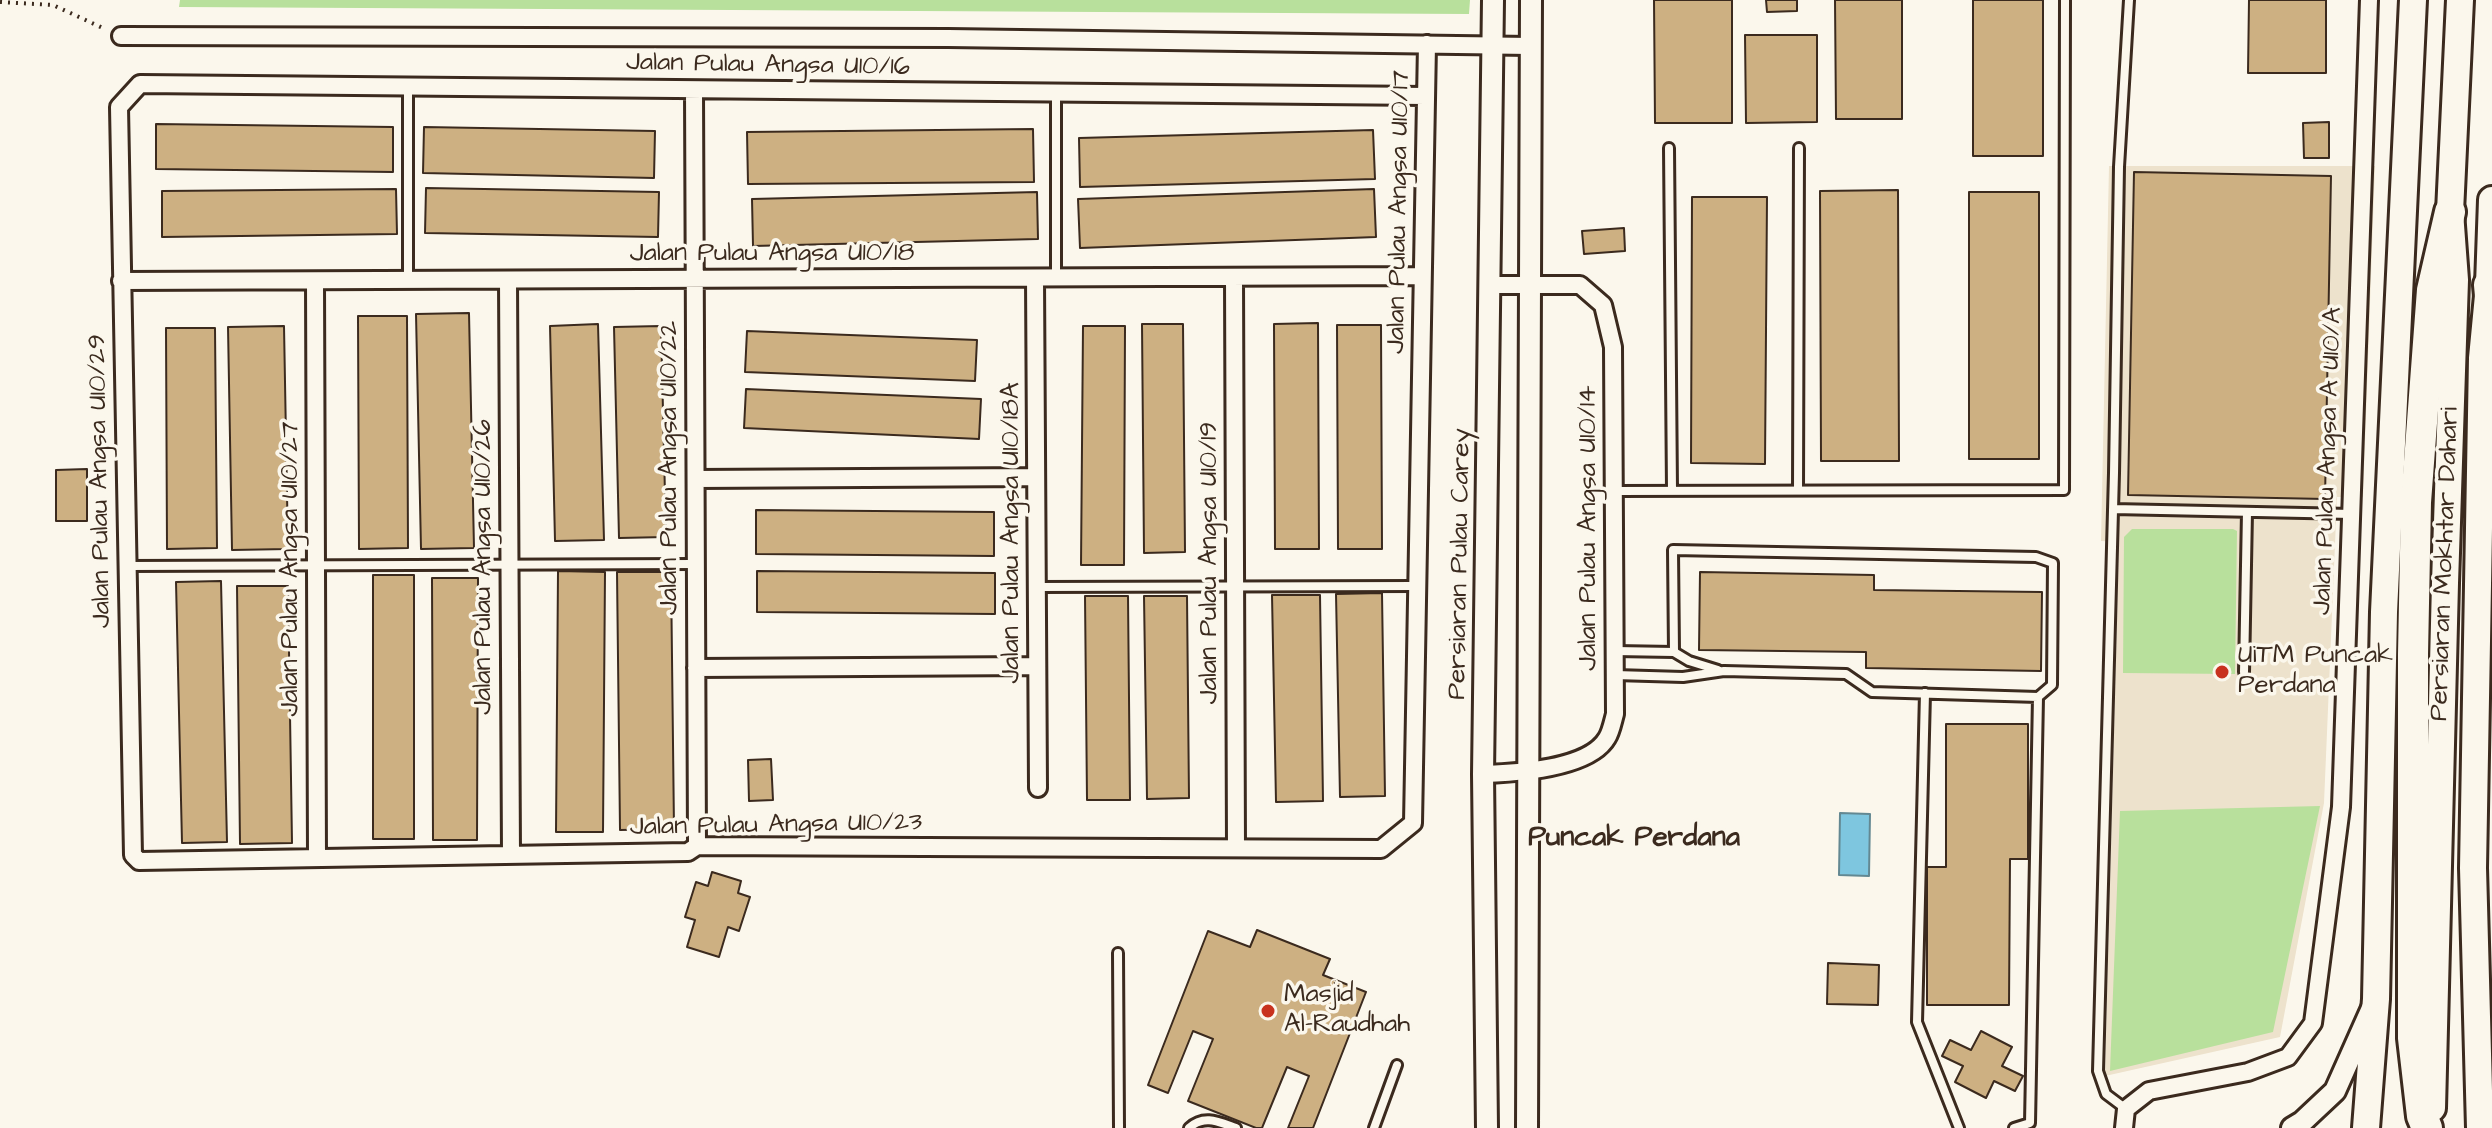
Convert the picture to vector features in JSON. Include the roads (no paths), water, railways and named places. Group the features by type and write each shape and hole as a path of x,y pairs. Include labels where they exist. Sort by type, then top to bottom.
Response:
{"highway":[{"path":"2430,1128 2422,1116 2413,1038 2416,502 2432,290 2450,212"},
{"path":"2489,285 2492,318"}],"main road":[{"path":"2366,1128 2376,999 2384,612 2413,0"},
{"name":"Persiaran Mokhtar Dahari","path":"2430,1128 2455,280 2450,212 2460,0"},
{"name":"Persiaran Mokhtar Dahari","path":"2480,1128 2473,868 2482,358 2492,200"}],"street":[{"name":"Persiaran Pulau Carey","path":"1487,1128 1483,774 1493,0"},
{"path":"1527,1128 1531,0"},
{"name":"Jalan Pulau Angsa A U10/A","path":"2126,1109 2149,1091 2248,1072 2288,1057 2313,1023 2341,807 2369,0"},
{"name":"Jalan Pulau Angsa U10/17","path":"121,36 948,38 1427,44 1413,823"},
{"path":"1427,44 1530,46"},
{"name":"Jalan Pulau Angsa U10/16","path":"119,107 140,84 1426,96"},
{"name":"Jalan Pulau Angsa U10/22","path":"694,90 697,846"},
{"name":"Jalan Pulau Angsa U10/29","path":"119,107 133,855"},
{"name":"Jalan Pulau Angsa U10/18","path":"121,281 1422,276"},
{"name":"Jalan Pulau Angsa U10/19","path":"1234,277 1236,848"},
{"name":"Jalan Pulau Angsa U10/18A","path":"1035,278 1038,788"},
{"name":"Jalan Pulau Angsa U10/26","path":"508,280 511,854"},
{"name":"Jalan Pulau Angsa U10/27","path":"315,281 317,857"},
{"name":"Jalan Pulau Angsa U10/14","path":"1483,774 1528,772 1582,758 1607,739 1615,714 1613,347 1603,305 1580,285 1491,285"},
{"path":"696,479 1036,477"},
{"path":"696,668 1037,666"},
{"name":"Jalan Pulau Angsa U10/23","path":"133,855 139,861 688,852 697,846 1381,849 1413,823"},
{"path":"2292,1128 2335,1091 2376,999"},
{"path":"2124,1128 2126,1109"}],"lane":[{"path":"1615,491 2064,490 2065,0"},
{"path":"2126,1109 2106,1094 2098,1071 2119,167 2129,0"},
{"path":"408,87 408,280"},
{"path":"1056,93 1056,277"},
{"path":"1669,148 1672,490"},
{"path":"1798,490 1799,148"},
{"path":"2113,509 2352,514"},
{"path":"2244,672 2247,512"},
{"path":"1615,675 1683,677 1724,671 1846,674 1872,692 2038,697 2052,685 2053,563 2036,557 1673,550 1674,652"},
{"path":"127,566 696,564"},
{"path":"1037,587 1417,586"},
{"path":"1615,651 1674,652 1689,661 1724,671"},
{"path":"1925,693 1917,1022 1959,1128"},
{"path":"2014,1128 2030,1123 2038,697"},
{"path":"1118,953 1119,1128"},
{"path":"1374,1128 1397,1065"},
{"path":"1189,1128 1210,1118 1236,1128"}],"water":[{"path":"1840,813 1870,814 1869,876 1839,875"}],"place":[{"name":"UiTM Puncak Perdana","path":"2222,672"},
{"name":"Masjid Al-Raudhah","path":"1268,1011"}],"district":[{"name":"Puncak Perdana","path":"1634,839"}]}
